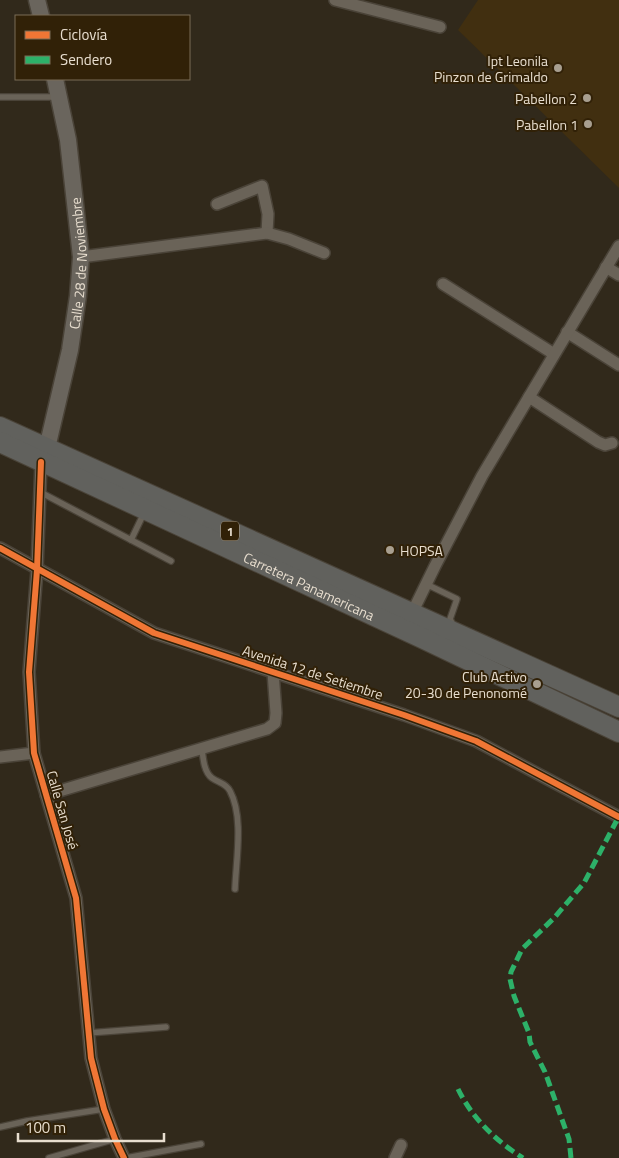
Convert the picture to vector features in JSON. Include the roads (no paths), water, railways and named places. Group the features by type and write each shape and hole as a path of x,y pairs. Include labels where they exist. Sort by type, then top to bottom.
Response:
{"highway":[{"name":"Carretera Panamericana","path":"0,426 49,460 146,510 619,732"},
{"name":"Carretera Panamericana","path":"0,442 49,460 412,613 619,707"},
{"path":"412,613 412,624 422,638"},
{"path":"591,695 619,701"}],"street":[{"path":"37,0 41,15"},
{"path":"335,0 440,27"},
{"name":"Calle 28 de Noviembre","path":"49,460 70,350 78,296 81,257 68,140 55,80"},
{"path":"217,204 262,186 268,214 267,233"},
{"path":"81,257 267,233 289,239 324,253"},
{"path":"412,613 482,476 619,246"},
{"path":"606,267 619,275"},
{"path":"443,284 554,354"},
{"path":"567,332 619,365"},
{"path":"529,397 598,442 605,445 612,443"},
{"name":"Calle San José","path":"49,460 40,492 30,672 34,753 76,898 92,1058 104,1109 115,1139 125,1158"},
{"name":"Avenida 12 de Setiembre","path":"0,548 154,633 404,715 476,741 619,817"},
{"path":"46,795 267,729 275,723 273,672"},
{"path":"0,757 34,753"},
{"path":"395,1158 401,1145"}],"lane":[{"path":"0,97 59,97"},
{"path":"40,492 171,561"},
{"path":"131,540 146,510"},
{"path":"426,584 457,599 450,619 458,634"},
{"path":"202,749 204,765 211,777 224,783 231,792 236,808 239,828 235,888"},
{"path":"88,1033 166,1028"},
{"path":"0,1127 104,1109"},
{"path":"49,1158 115,1139"},
{"path":"125,1158 200,1144"}],"place":[{"name":"Ipt Leonila Pinzon de Grimaldo","path":"558,68"},
{"name":"Pabellon 2","path":"587,98"},
{"name":"Pabellon 1","path":"588,124"},
{"name":"HOPSA","path":"390,550"},
{"name":"Club Activo 20-30 de Penonomé","path":"537,684"}]}
